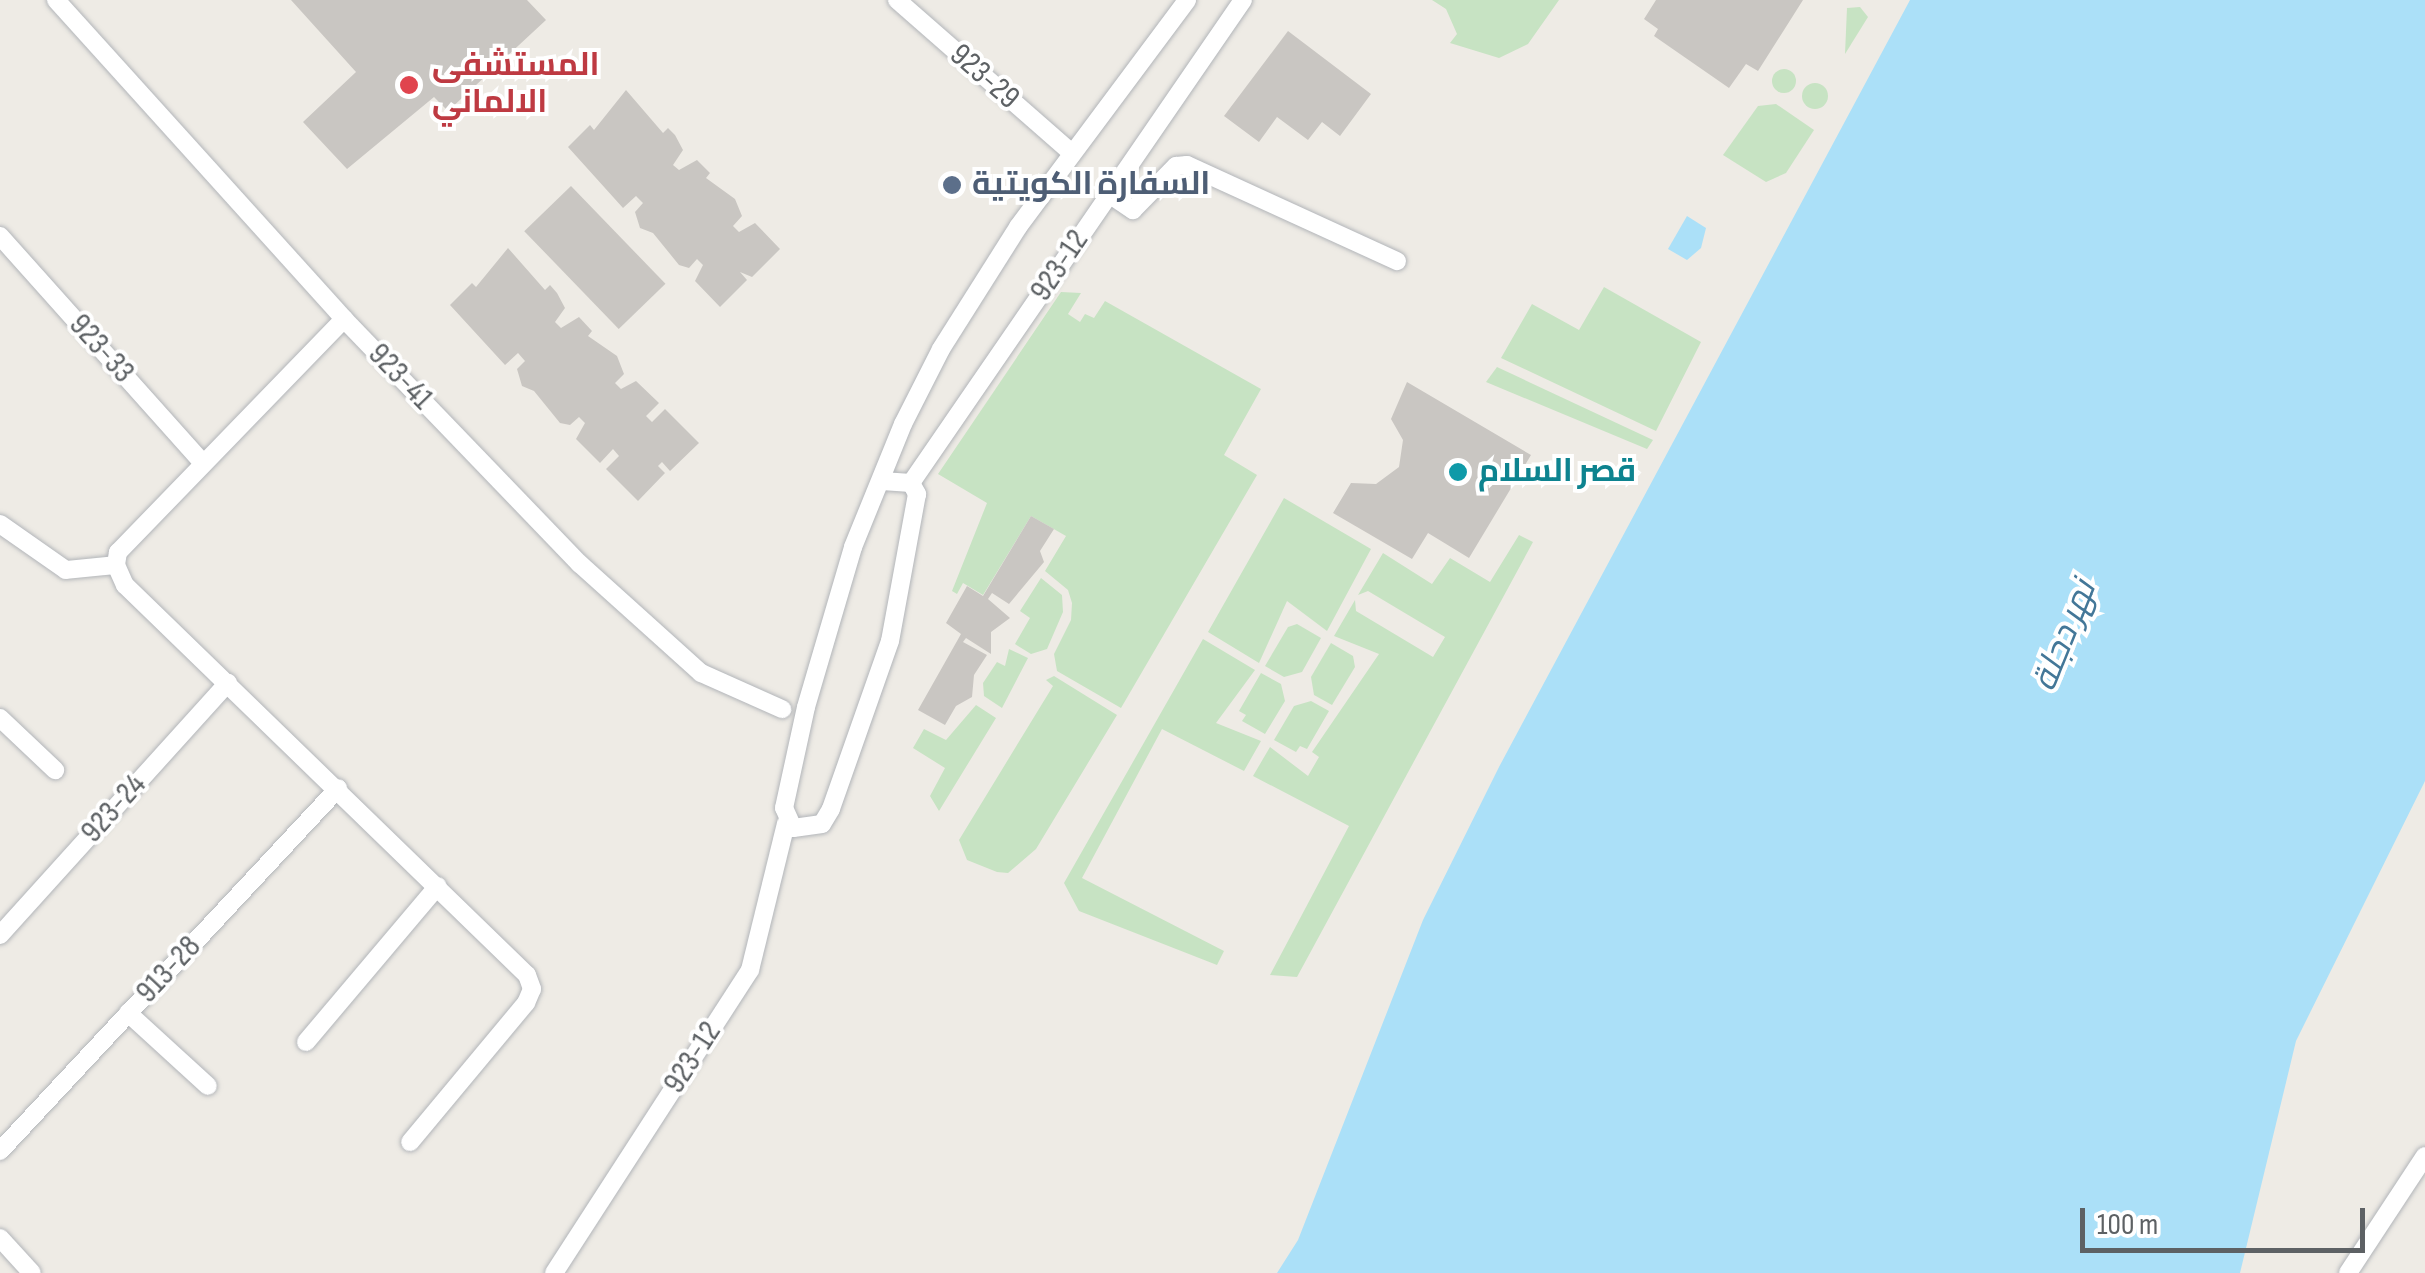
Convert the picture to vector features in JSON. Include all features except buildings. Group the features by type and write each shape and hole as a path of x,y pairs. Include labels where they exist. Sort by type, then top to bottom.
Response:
{"street":[{"name":"923-41","path":"56,0 344,319 580,564 688,661 782,708"},
{"name":"923-29","path":"897,0 1072,153"},
{"name":"923-12","path":"554,1273 750,970 786,822 789,776 853,547 941,349 1072,153 1187,0"},
{"name":"923-12","path":"911,483 1243,0"},
{"path":"1108,194 1134,210 1176,166 1187,165 1397,261"},
{"name":"923-33","path":"0,236 202,462"},
{"path":"344,319 118,552 116,566 125,585 508,954 532,989 410,1142"},
{"path":"786,822 802,830 822,824 866,724 917,505 911,483 882,481"},
{"path":"0,524 66,570 116,566"},
{"name":"923-24","path":"0,936 228,683"},
{"path":"0,718 55,770"},
{"name":"913-28","path":"0,1151 338,788"},
{"path":"306,1042 438,886"},
{"path":"128,1014 208,1086"},
{"path":"2348,1273 2425,1156"},
{"path":"0,1238 32,1273"}],"green space":[{"path":"1432,0 1559,0 1528,44 1499,58 1450,43 1457,34 1446,9"},
{"path":"1860,7 1868,17 1845,54 1847,8"},
{"path":"1784,69 1796,81 1784,93 1772,81"},
{"path":"1815,83 1824,87 1828,96 1824,105 1815,109 1806,105 1802,96 1806,87"},
{"path":"1776,104 1814,130 1786,173 1766,182 1723,155 1758,106"},
{"path":"1604,287 1701,342 1656,431 1501,358 1532,304 1579,330"},
{"path":"1061,292 1081,293 1068,314 1080,322 1085,314 1094,318 1105,301 1261,389 1224,455 1257,475 1121,708 1057,671 1054,654 1071,620 1072,603 1068,590 1045,571 1066,536 1031,516 983,595 963,583 957,594 952,591 987,503 938,474"},
{"path":"1497,367 1653,440 1647,449 1486,382"},
{"path":"1284,498 1371,549 1327,631 1287,601 1259,663 1208,632"},
{"path":"1519,535 1533,542 1297,977 1270,975 1349,826 1253,776 1270,747 1308,776 1319,757 1312,752 1379,654 1334,636 1355,600 1356,611 1433,657 1445,637 1368,591 1358,595 1383,553 1432,584 1450,558 1490,582"},
{"path":"1041,578 1062,595 1063,612 1047,649 1031,654 1015,644 1030,618 1020,611"},
{"path":"1297,624 1321,638 1302,672 1284,677 1265,666 1288,627"},
{"path":"1203,639 1255,670 1216,723 1261,741 1244,771 1162,729 1082,878 1224,951 1217,965 1079,911 1064,883"},
{"path":"1331,643 1353,656 1355,667 1332,705 1314,695 1311,677"},
{"path":"1009,649 1028,658 1002,708 984,696 983,683 997,662 1005,666"},
{"path":"1261,673 1281,684 1285,701 1265,734 1242,721 1246,715 1239,711"},
{"path":"1054,676 1117,715 1036,849 1008,873 997,872 967,860 959,840 1053,686 1046,680"},
{"path":"1311,701 1329,711 1307,749 1300,746 1296,752 1274,740 1294,706"},
{"path":"976,705 996,718 939,811 930,796 945,768 913,748 924,729 946,740"}],"water":[{"name":"نهر دجلة","path":"1910,0 2425,0 2425,781 2296,1041 2240,1273 1277,1273 1298,1240 1423,920 1499,767"},
{"path":"1687,216 1706,228 1701,248 1687,260 1668,249"}],"place":[{"name":"المستشفى الالماني","path":"409,85"},
{"name":"السفارة الكويتية","path":"952,185"},
{"name":"قصر السلام","path":"1458,472"}]}
